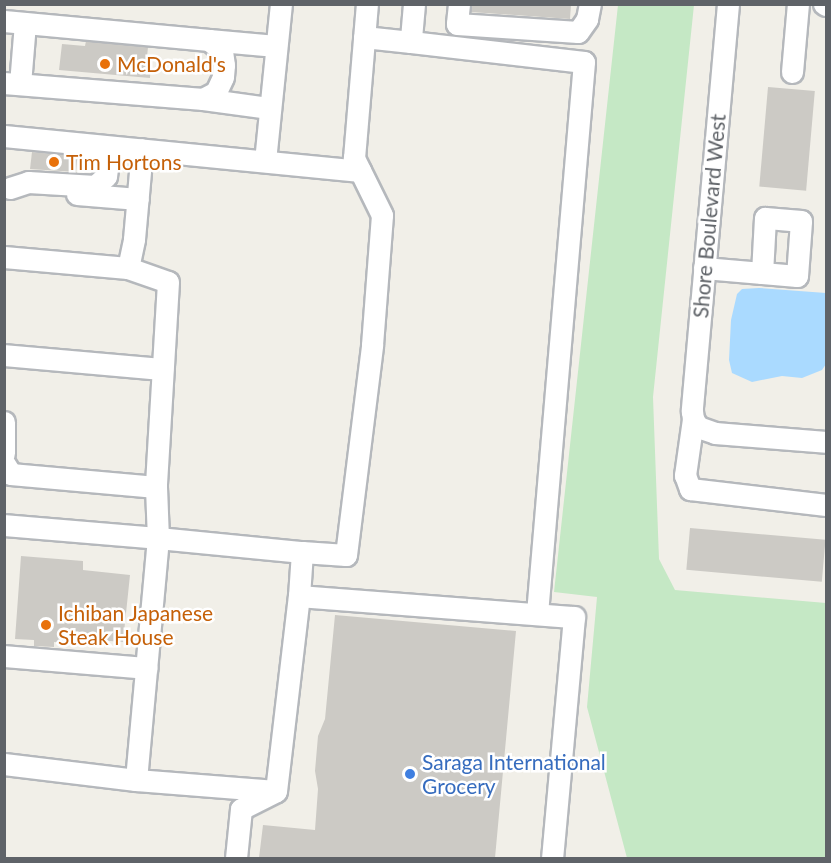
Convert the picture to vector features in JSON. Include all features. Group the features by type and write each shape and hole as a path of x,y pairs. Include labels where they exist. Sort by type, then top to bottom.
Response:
{"street":[{"path":"265,161 281,4"},
{"path":"4,525 346,555 372,345 382,215 354,158 367,4"},
{"path":"411,42 414,4"},
{"path":"459,4 458,24 578,32 587,19 590,4"},
{"name":"Shore Boulevard West","path":"728,4 692,411 696,423 685,475 690,489 826,506"},
{"path":"792,72 798,4"},
{"path":"269,108 203,99 12,83 15,22 276,46"},
{"path":"364,37 584,62 537,614"},
{"path":"203,99 216,92 223,77 222,51 209,40"},
{"path":"10,137 360,171"},
{"path":"7,187 28,182 95,186 102,181 108,169 108,161 97,151 32,145 10,137"},
{"path":"128,268 138,199 142,149"},
{"path":"7,187 138,199"},
{"path":"4,257 128,268 168,282 156,487 158,538 136,780"},
{"path":"704,268 762,273"},
{"path":"4,355 162,369"},
{"path":"4,422 4,453"},
{"path":"696,423 715,433 826,442"},
{"path":"4,463 11,474 156,487"},
{"path":"276,791 303,552"},
{"path":"299,596 574,617 552,858"},
{"path":"4,656 146,668"},
{"path":"4,764 136,780 276,791"},
{"path":"237,858 241,810 276,791"}],"green space":[{"path":"618,5 694,5 653,397 659,559 675,590 826,603 826,858 627,858 587,707 597,597 554,592"}],"water":[{"path":"759,288 826,293 826,364 822,370 802,378 782,376 752,382 732,373 729,360 731,320 737,294 742,289"}],"building":[{"path":"472,4 571,4 570,19 471,12"},
{"name":"McDonald's","path":"86,41 148,47 147,57 151,58 150,78 59,70 62,44 85,46"},
{"path":"768,87 815,91 806,191 759,187"},
{"name":"Tim Hortons","path":"32,152 75,156 77,159 76,172 30,169"},
{"path":"690,528 825,540 822,582 686,570"},
{"path":"21,556 83,561 83,570 130,575 123,642 97,640 97,646 54,642 54,647 34,646 34,640 15,639"},
{"name":"Saraga International Grocery","path":"335,615 516,631 495,858 259,858 263,825 315,830 318,789 315,771 318,736 325,719"}],"place":[{"name":"McDonald's","path":"105,64"},
{"name":"Tim Hortons","path":"54,162"},
{"name":"Ichiban Japanese Steak House","path":"46,625"},
{"name":"Saraga International Grocery","path":"410,774"}]}
